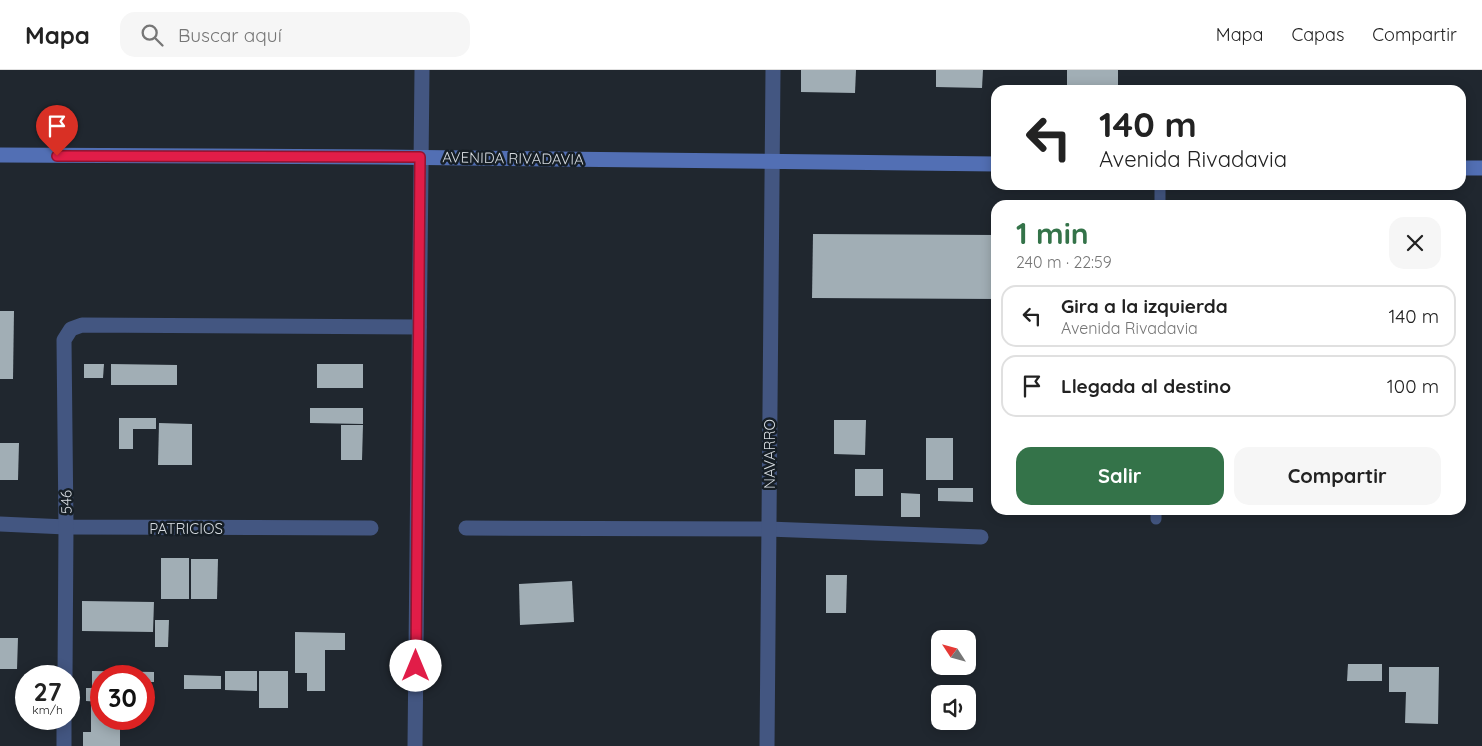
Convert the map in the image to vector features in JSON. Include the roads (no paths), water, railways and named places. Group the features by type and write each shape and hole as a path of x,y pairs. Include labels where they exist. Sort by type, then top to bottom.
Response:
{"main road":[{"name":"AVENIDA RIVADAVIA","path":"0,155 420,157 991,164"},
{"path":"1466,168 1482,168"}],"street":[{"path":"415,746 422,70"},
{"name":"NAVARRO","path":"767,746 772,70"},
{"name":"546","path":"65,665 64,340 71,329 82,325 419,327"},
{"name":"PATRICIOS","path":"0,524 66,527 371,528"},
{"path":"466,528 768,529 982,537"},
{"path":"64,730 64,746"}]}
